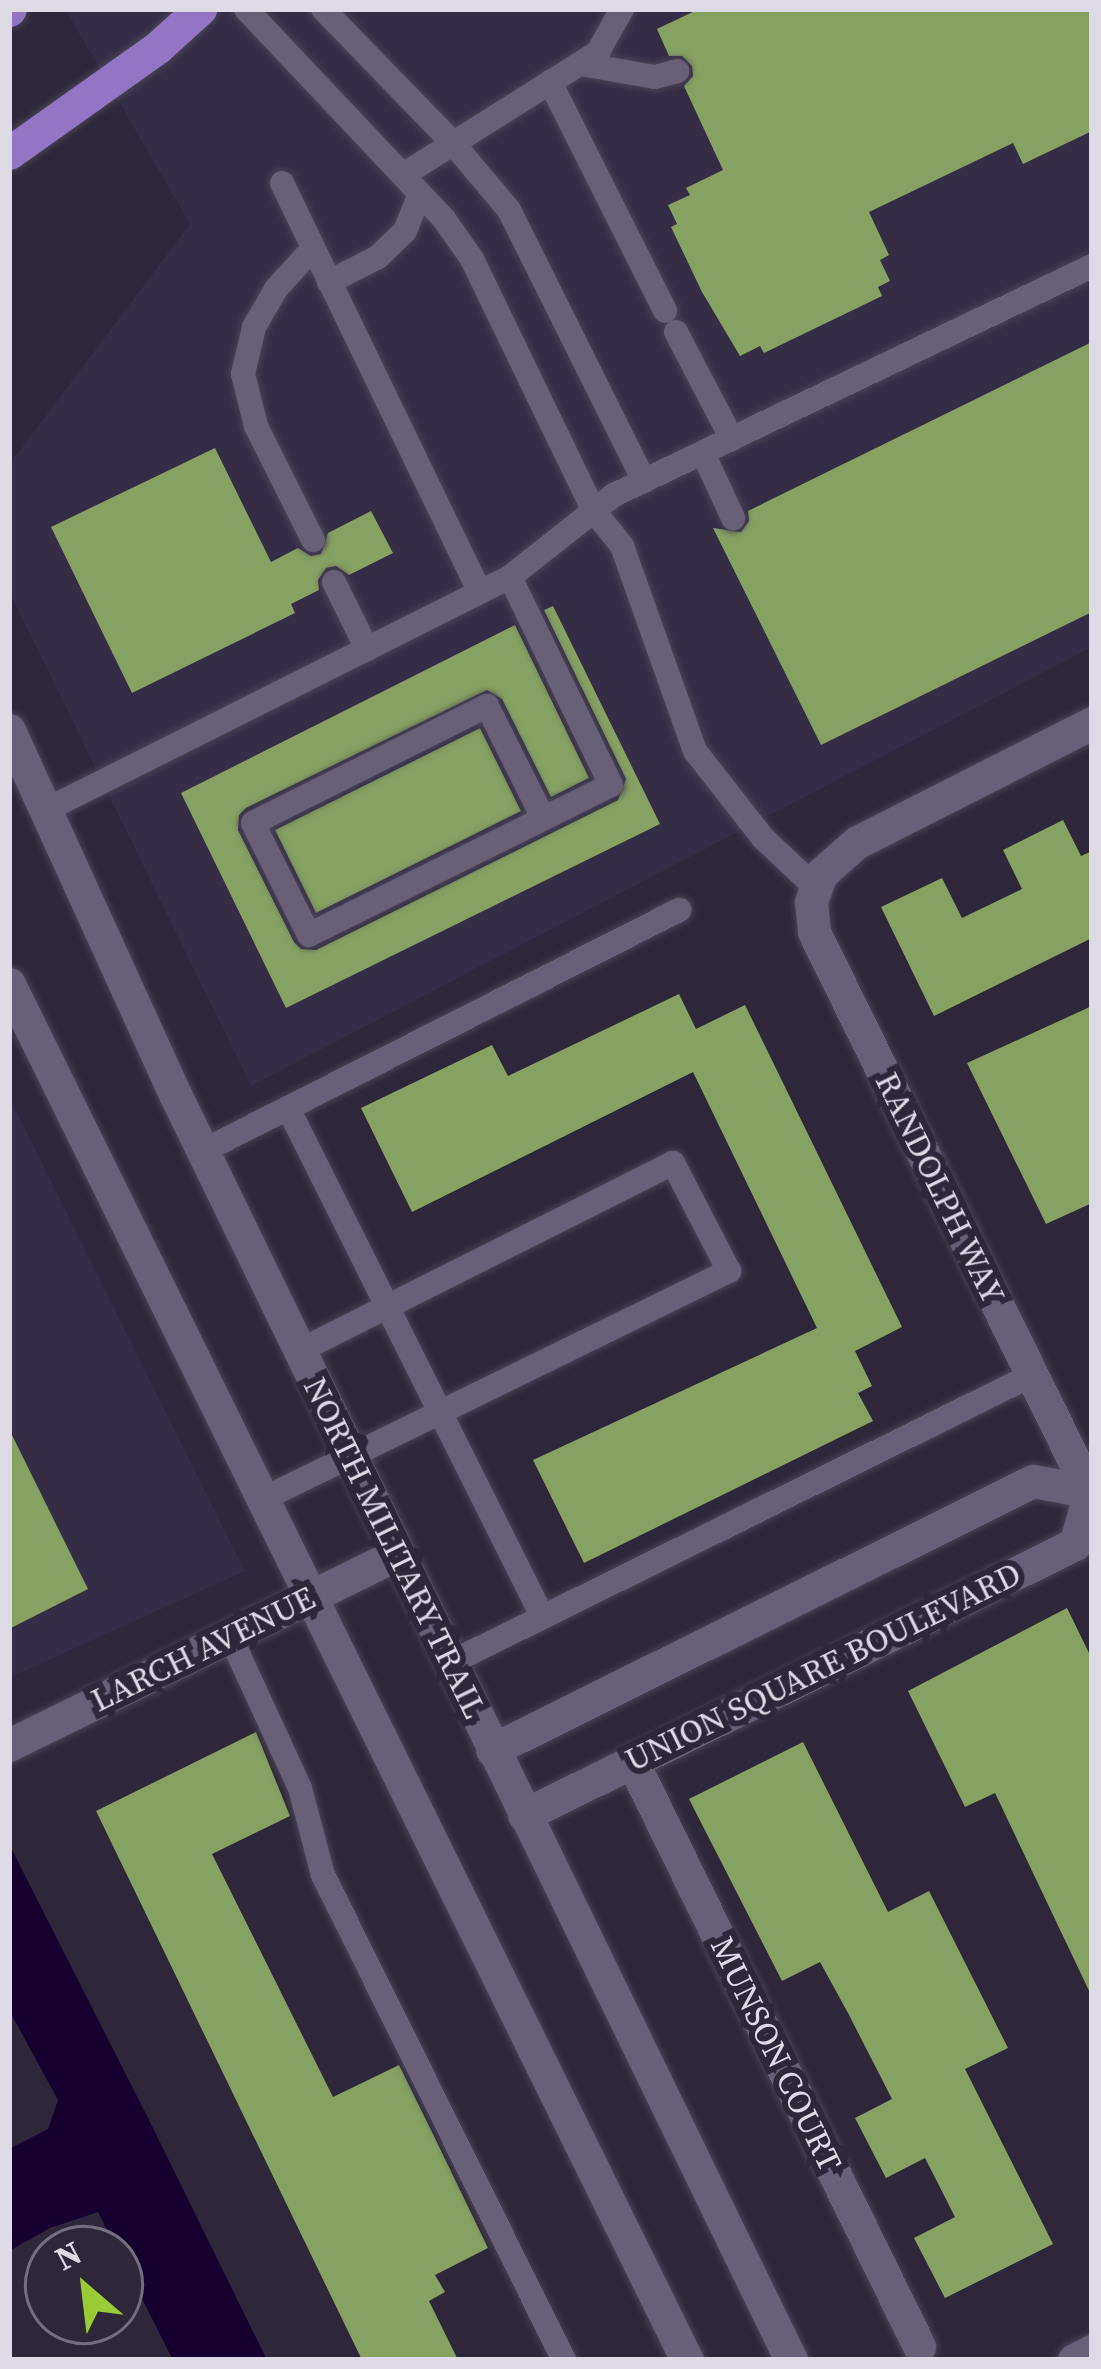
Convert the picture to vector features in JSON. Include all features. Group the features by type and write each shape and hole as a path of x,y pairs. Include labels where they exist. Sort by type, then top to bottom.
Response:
{"main road":[{"path":"9,153 158,47 200,9"}],"street":[{"path":"818,881 857,842 1092,723"},
{"name":"NORTH MILITARY TRAIL","path":"9,730 203,1151 790,2360"},
{"name":"RANDOLPH WAY","path":"818,881 811,902 814,932 1091,1494"},
{"path":"9,984 687,2360"},
{"path":"492,1750 1033,1481 1091,1494"},
{"name":"UNION SQUARE BOULEVARD","path":"524,1814 1075,1544 1091,1494"},
{"name":"LARCH AVENUE","path":"23,1738 397,1554"},
{"name":"MUNSON COURT","path":"632,1761 920,2346"},
{"path":"1074,2360 1092,2351"}],"lane":[{"path":"245,9 412,184 472,259 594,512 622,546 694,751 763,838 818,881"},
{"path":"323,9 452,142 509,210 644,481"},
{"path":"329,282 378,257 406,231 412,184 452,142 598,52 622,9"},
{"path":"581,64 655,77 677,71"},
{"path":"550,82 732,439"},
{"path":"281,183 479,591"},
{"path":"313,248 265,308 243,374 256,426 313,540"},
{"path":"46,811 510,577 594,512 644,481 1092,266"},
{"path":"703,453 733,518"},
{"path":"510,577 611,784 543,818 309,935 253,823 487,706 543,818"},
{"path":"334,582 367,649"},
{"path":"203,1151 680,910"},
{"path":"288,1108 357,1237 385,1310 542,1616"},
{"path":"265,1498 729,1271 674,1163 300,1351"},
{"path":"450,1663 1032,1375"},
{"path":"230,1636 300,1788 323,1875 564,2360"}],"shaded area":[{"path":"65,9 1092,9 1092,647 251,1086 9,591 9,465 190,224"},
{"path":"9,1097 245,1571 9,1678"},
{"path":"9,1844 267,2360 173,2360 144,2303 144,2225 105,2225 98,2212 59,2225 24,2225 24,2243 9,2251 9,2149 48,2129 58,2100 9,2010"}],"building":[{"path":"699,9 1092,9 1092,131 1023,164 1013,143 869,212 889,255 880,260 890,281 878,287 882,296 764,353 760,346 740,356 671,227 677,224 668,205 690,195 686,188 723,170 684,86 693,76 692,66 682,56 669,56 657,29"},
{"path":"1092,342 1092,612 821,745 713,528 741,532 749,521 748,511"},
{"path":"215,448 271,562 298,548 311,556 321,554 328,533 371,511 393,553 349,575 336,566 326,568 318,580 319,590 291,604 295,613 132,693 51,527"},
{"path":"553,606 660,824 286,1008 181,793 515,625 589,778 551,797 502,699 487,690 246,808 239,815 238,830 294,942 301,949 316,950 618,800 626,779 544,610"},
{"path":"480,728 521,811 316,913 275,830"},
{"path":"1063,820 1081,856 1092,851 1092,938 934,1016 881,907 942,878 962,918 1022,889 1003,850"},
{"path":"679,994 696,1029 745,1005 902,1327 855,1351 872,1386 858,1393 873,1421 584,1563 533,1460 817,1328 693,1072 412,1212 361,1108 492,1045 508,1076"},
{"path":"1092,1006 1092,1203 1046,1224 967,1063"},
{"path":"9,1429 88,1589 9,1629"},
{"path":"1067,1608 1092,1659 1092,1997 995,1793 965,1807 908,1691"},
{"path":"256,1732 290,1816 212,1854 333,2097 399,2065 432,2132 488,2248 435,2275 445,2292 429,2301 458,2360 362,2360 96,1811"},
{"path":"803,1742 888,1912 929,1891 1008,2048 965,2069 1053,2244 945,2298 914,2238 955,2217 925,2158 886,2178 855,2118 892,2099 848,2013 820,1962 782,1981 689,1799"}]}
